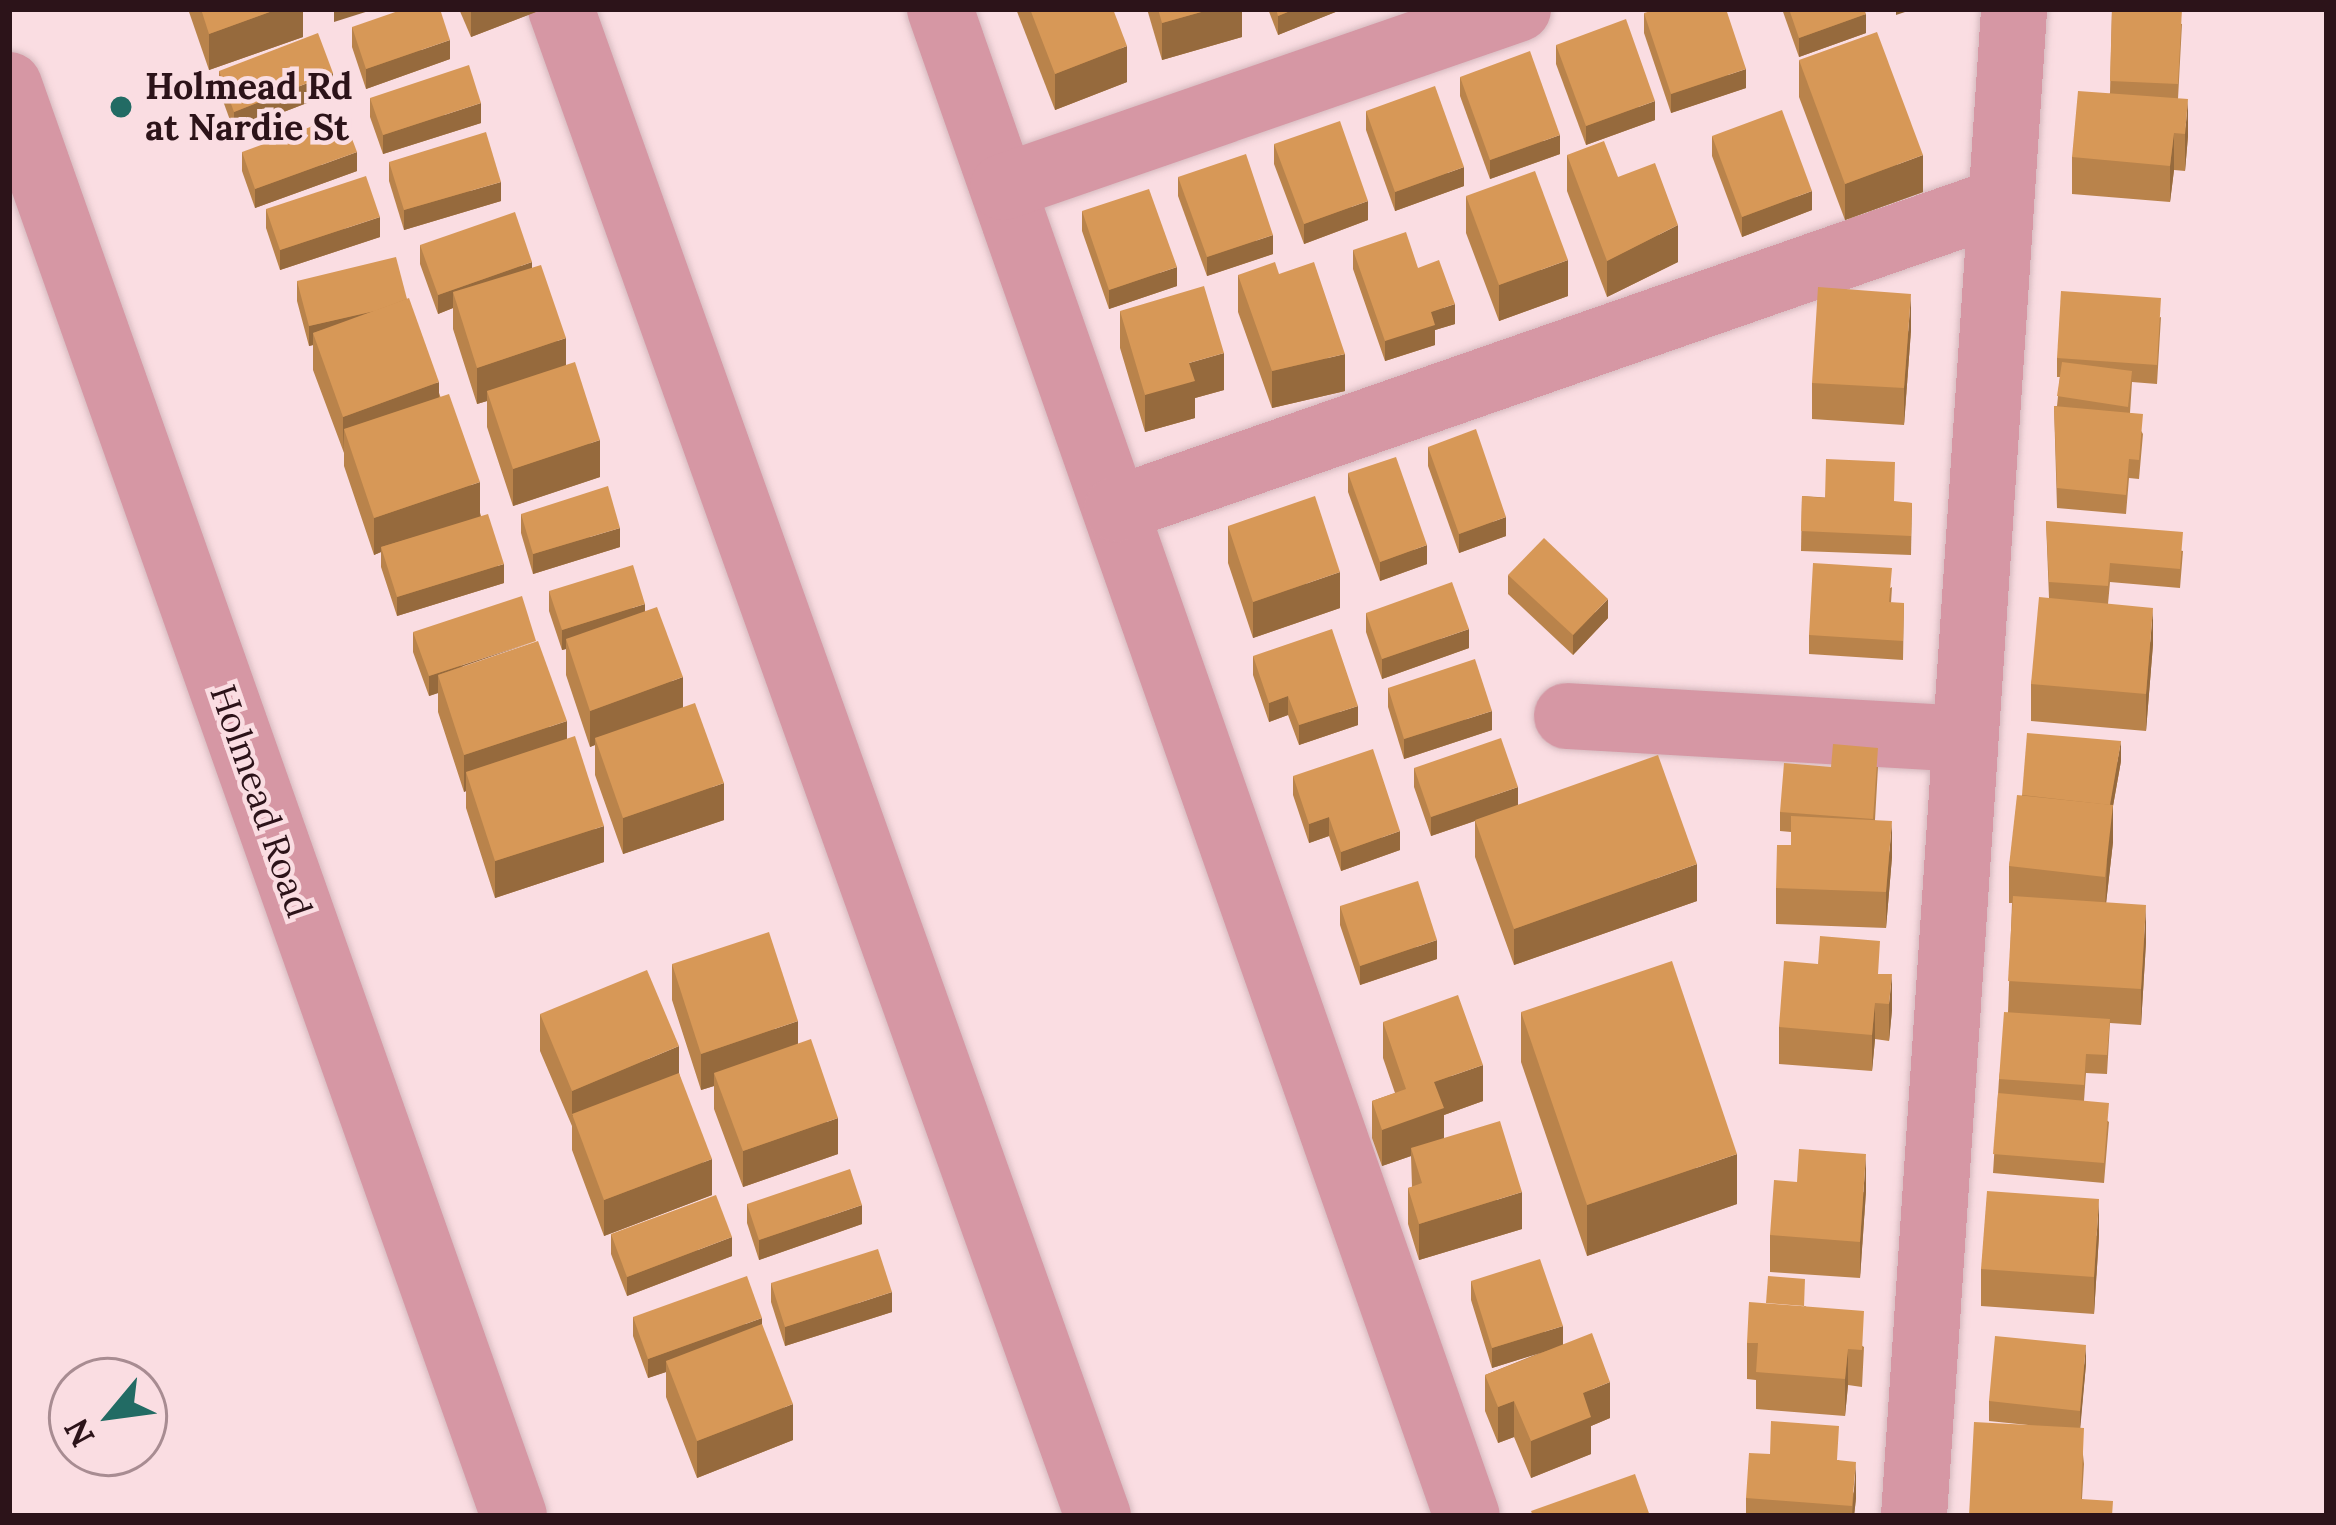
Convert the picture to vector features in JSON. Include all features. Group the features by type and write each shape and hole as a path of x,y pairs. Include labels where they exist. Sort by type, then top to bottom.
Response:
{"street":[{"path":"561,9 1098,1516"},
{"path":"940,9 1467,1516"},
{"path":"1004,188 1518,9"},
{"path":"1914,1516 2014,9"},
{"name":"Holmead Road","path":"9,85 514,1516"},
{"path":"1117,509 1998,202"},
{"path":"1567,716 1963,739"}],"building":[{"path":"201,9 278,9 209,34"},
{"path":"404,9 440,9 450,40 366,69 352,27"},
{"path":"1030,9 1113,9 1127,46 1055,74"},
{"path":"1158,9 1212,9 1162,23"},
{"path":"1726,9 1746,69 1671,94 1644,13"},
{"path":"1789,9 1864,9 1866,14 1799,38"},
{"path":"2112,9 2182,9 2178,84 2110,81"},
{"path":"1626,19 1655,101 1586,126 1556,45"},
{"path":"1877,32 1923,155 1845,184 1799,60"},
{"path":"318,33 333,73 234,112 219,71"},
{"path":"1530,51 1560,135 1490,160 1460,77"},
{"path":"469,65 481,103 383,135 370,98"},
{"path":"1435,86 1464,167 1395,192 1366,111"},
{"path":"2078,91 2188,99 2185,134 2174,133 2170,166 2072,157"},
{"path":"1782,110 1812,191 1742,217 1712,136"},
{"path":"343,115 357,152 255,189 242,152"},
{"path":"1340,121 1368,201 1304,224 1274,144"},
{"path":"486,132 501,182 404,210 389,162"},
{"path":"1604,141 1618,177 1655,163 1678,225 1607,261 1567,155"},
{"path":"1246,154 1273,235 1207,257 1178,177"},
{"path":"1535,171 1568,260 1499,285 1466,196"},
{"path":"366,176 380,217 280,250 266,209"},
{"path":"1149,189 1177,267 1109,290 1082,211"},
{"path":"515,212 532,262 438,295 420,245"},
{"path":"1406,232 1418,268 1439,260 1455,304 1431,312 1435,325 1385,341 1353,250"},
{"path":"396,257 407,299 309,326 297,281"},
{"path":"1275,262 1279,274 1314,262 1345,354 1272,371 1238,275"},
{"path":"541,265 566,338 477,368 453,292"},
{"path":"1204,286 1224,353 1189,363 1195,381 1145,395 1120,311"},
{"path":"1818,287 1911,294 1904,388 1812,383"},
{"path":"2061,291 2161,298 2157,365 2057,358"},
{"path":"409,298 439,382 343,417 313,333"},
{"path":"575,362 600,440 513,469 487,391"},
{"path":"2062,362 2132,371 2128,407 2057,396"},
{"path":"449,394 480,482 374,518 344,429"},
{"path":"2054,406 2143,414 2139,460 2129,459 2126,495 2057,488"},
{"path":"1476,429 1506,517 1459,534 1428,447"},
{"path":"1396,457 1427,545 1380,562 1348,473"},
{"path":"1826,459 1895,462 1894,501 1912,503 1911,536 1801,531 1802,496 1825,498"},
{"path":"608,486 620,528 533,554 521,514"},
{"path":"1315,496 1340,572 1253,602 1228,526"},
{"path":"488,514 504,564 397,597 381,547"},
{"path":"2046,521 2183,532 2180,569 2110,563 2108,586 2049,582"},
{"path":"1544,538 1608,599 1573,635 1508,575"},
{"path":"1813,563 1892,568 1889,602 1904,603 1903,641 1809,635"},
{"path":"633,565 645,604 562,630 549,591"},
{"path":"1452,582 1469,629 1382,659 1366,613"},
{"path":"522,596 536,641 429,676 413,632"},
{"path":"2039,597 2153,608 2146,694 2031,684"},
{"path":"657,607 683,677 590,711 566,639"},
{"path":"1332,629 1358,706 1299,725 1288,696 1269,703 1253,656"},
{"path":"538,641 567,721 464,755 438,675"},
{"path":"1475,659 1492,711 1404,739 1388,688"},
{"path":"695,703 724,783 623,818 595,738"},
{"path":"2027,733 2121,741 2110,805 2022,795"},
{"path":"575,736 604,826 495,861 466,772"},
{"path":"1501,738 1518,787 1431,817 1414,768"},
{"path":"1833,744 1878,748 1873,819 1780,812 1784,763 1831,767"},
{"path":"1373,749 1400,831 1341,852 1329,817 1309,824 1293,776"},
{"path":"1658,755 1697,864 1514,929 1475,820"},
{"path":"2017,795 2113,805 2105,877 2009,866"},
{"path":"1791,816 1892,821 1886,892 1776,888 1777,845 1791,845"},
{"path":"1418,881 1437,940 1360,966 1340,906"},
{"path":"2013,896 2146,905 2141,989 2008,981"},
{"path":"769,932 798,1021 701,1054 672,964"},
{"path":"1820,936 1880,941 1878,974 1892,974 1889,1004 1875,1003 1872,1035 1779,1027 1784,961 1818,964"},
{"path":"1672,961 1737,1154 1587,1205 1521,1012"},
{"path":"647,970 679,1046 572,1091 540,1014"},
{"path":"1458,995 1483,1065 1434,1082 1444,1108 1382,1130 1372,1101 1406,1089 1383,1022"},
{"path":"2004,1012 2110,1019 2107,1055 2086,1054 2084,1085 1999,1079"},
{"path":"811,1039 838,1118 743,1151 714,1073"},
{"path":"679,1073 712,1159 604,1200 572,1114"},
{"path":"1998,1093 2109,1103 2104,1163 1993,1154"},
{"path":"1500,1121 1522,1192 1419,1224 1408,1188 1422,1183 1411,1148"},
{"path":"1799,1149 1866,1154 1860,1242 1770,1235 1774,1180 1797,1182"},
{"path":"850,1169 862,1205 759,1240 747,1204"},
{"path":"1987,1191 2099,1199 2094,1277 1981,1269"},
{"path":"716,1195 732,1237 627,1277 611,1234"},
{"path":"878,1249 892,1292 785,1327 771,1283"},
{"path":"1540,1259 1563,1326 1492,1348 1471,1281"},
{"path":"747,1276 762,1318 648,1359 633,1317"},
{"path":"1768,1276 1805,1279 1804,1306 1766,1303"},
{"path":"1749,1302 1864,1311 1862,1350 1848,1349 1845,1379 1756,1372 1758,1343 1747,1343"},
{"path":"762,1324 793,1404 697,1441 666,1361"},
{"path":"1592,1333 1610,1382 1583,1393 1591,1417 1531,1441 1514,1401 1498,1407 1485,1375"},
{"path":"1995,1336 2086,1345 2080,1411 1989,1401"},
{"path":"1771,1421 1839,1426 1837,1460 1856,1462 1852,1506 1746,1498 1749,1453 1770,1454"},
{"path":"1974,1422 2084,1428 2081,1499 2113,1501 2112,1516 1969,1516"},
{"path":"1635,1474 1650,1516 1533,1516 1531,1511"}],"place":[{"name":"Holmead Rd at Nardie St","path":"121,107"}]}
